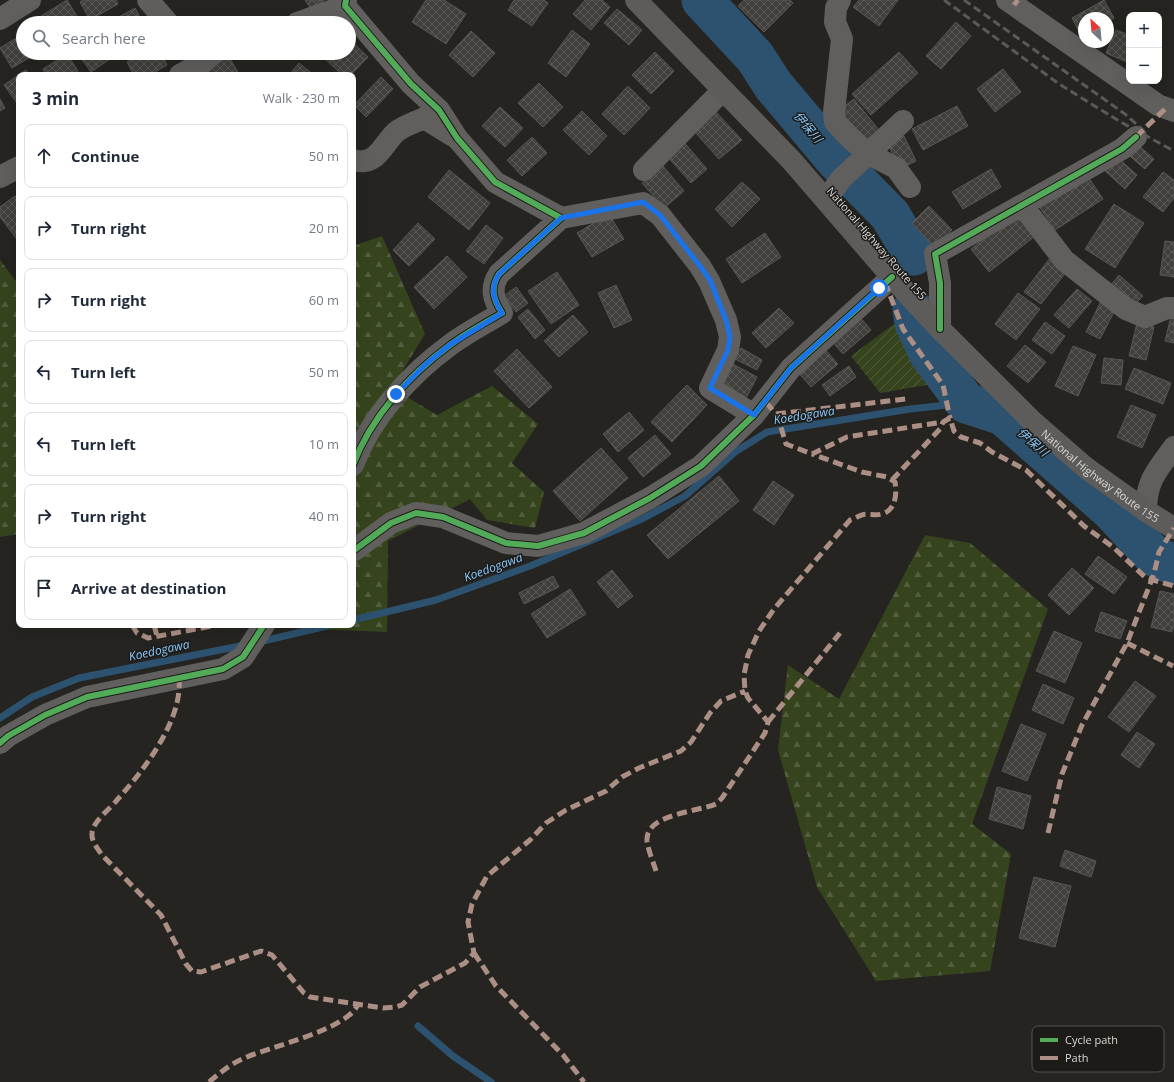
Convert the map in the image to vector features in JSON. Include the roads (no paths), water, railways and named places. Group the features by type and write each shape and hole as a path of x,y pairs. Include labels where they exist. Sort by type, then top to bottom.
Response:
{"highway":[{"name":"National Highway Route 155","path":"636,0 792,161 892,276 940,328 1032,421 1086,468 1146,511 1174,528"}],"street":[{"path":"0,19 30,0"},
{"path":"148,0 162,16"},
{"path":"840,0 836,8 836,22 842,39 834,112 835,122 854,166"},
{"path":"1007,0 1158,105 1172,103"},
{"path":"314,16 346,3 411,84 439,110 458,138 495,182 561,218"},
{"path":"184,72 198,60"},
{"path":"644,170 723,90"},
{"path":"356,161 361,162 374,159 397,131 424,118 458,138"},
{"path":"826,200 854,166 903,121"},
{"path":"940,328 940,283 935,254 1122,149 1136,137"},
{"path":"854,166 896,168 910,187"},
{"path":"356,456 360,445 396,394 412,378 451,344 502,313 495,303 493,294 494,283 499,274 561,218 643,202 660,215 710,280 726,320 730,337 728,350 710,388 754,415"},
{"path":"1022,204 1064,260 1126,308 1145,316 1167,308 1174,308"},
{"path":"356,549 391,523 416,513 442,517 506,543 538,546 584,533 650,498 701,466 754,415 791,368 892,276"},
{"path":"1146,511 1146,493 1154,475 1174,447"},
{"path":"0,743 8,736 46,715 87,697 223,668 243,657 263,628"}],"waterway":[{"name":"伊保川","path":"702,0 755,57 773,85 836,160 890,215 914,255"},
{"name":"伊保川","path":"913,309 915,323 929,353 966,403 1003,415 1111,510 1154,556 1174,565"},
{"name":"Koedogawa","path":"356,619 436,600 530,566 642,519 685,496 735,452 767,432 910,409 966,403"},
{"name":"Koedogawa","path":"259,642 318,628"},
{"name":"Koedogawa","path":"0,718 32,697 79,678 245,645"},
{"path":"418,1026 453,1056 491,1082"}],"railway":[{"path":"944,0 1059,84 1119,121 1174,151"},
{"path":"964,0 1125,114 1144,131"}]}
